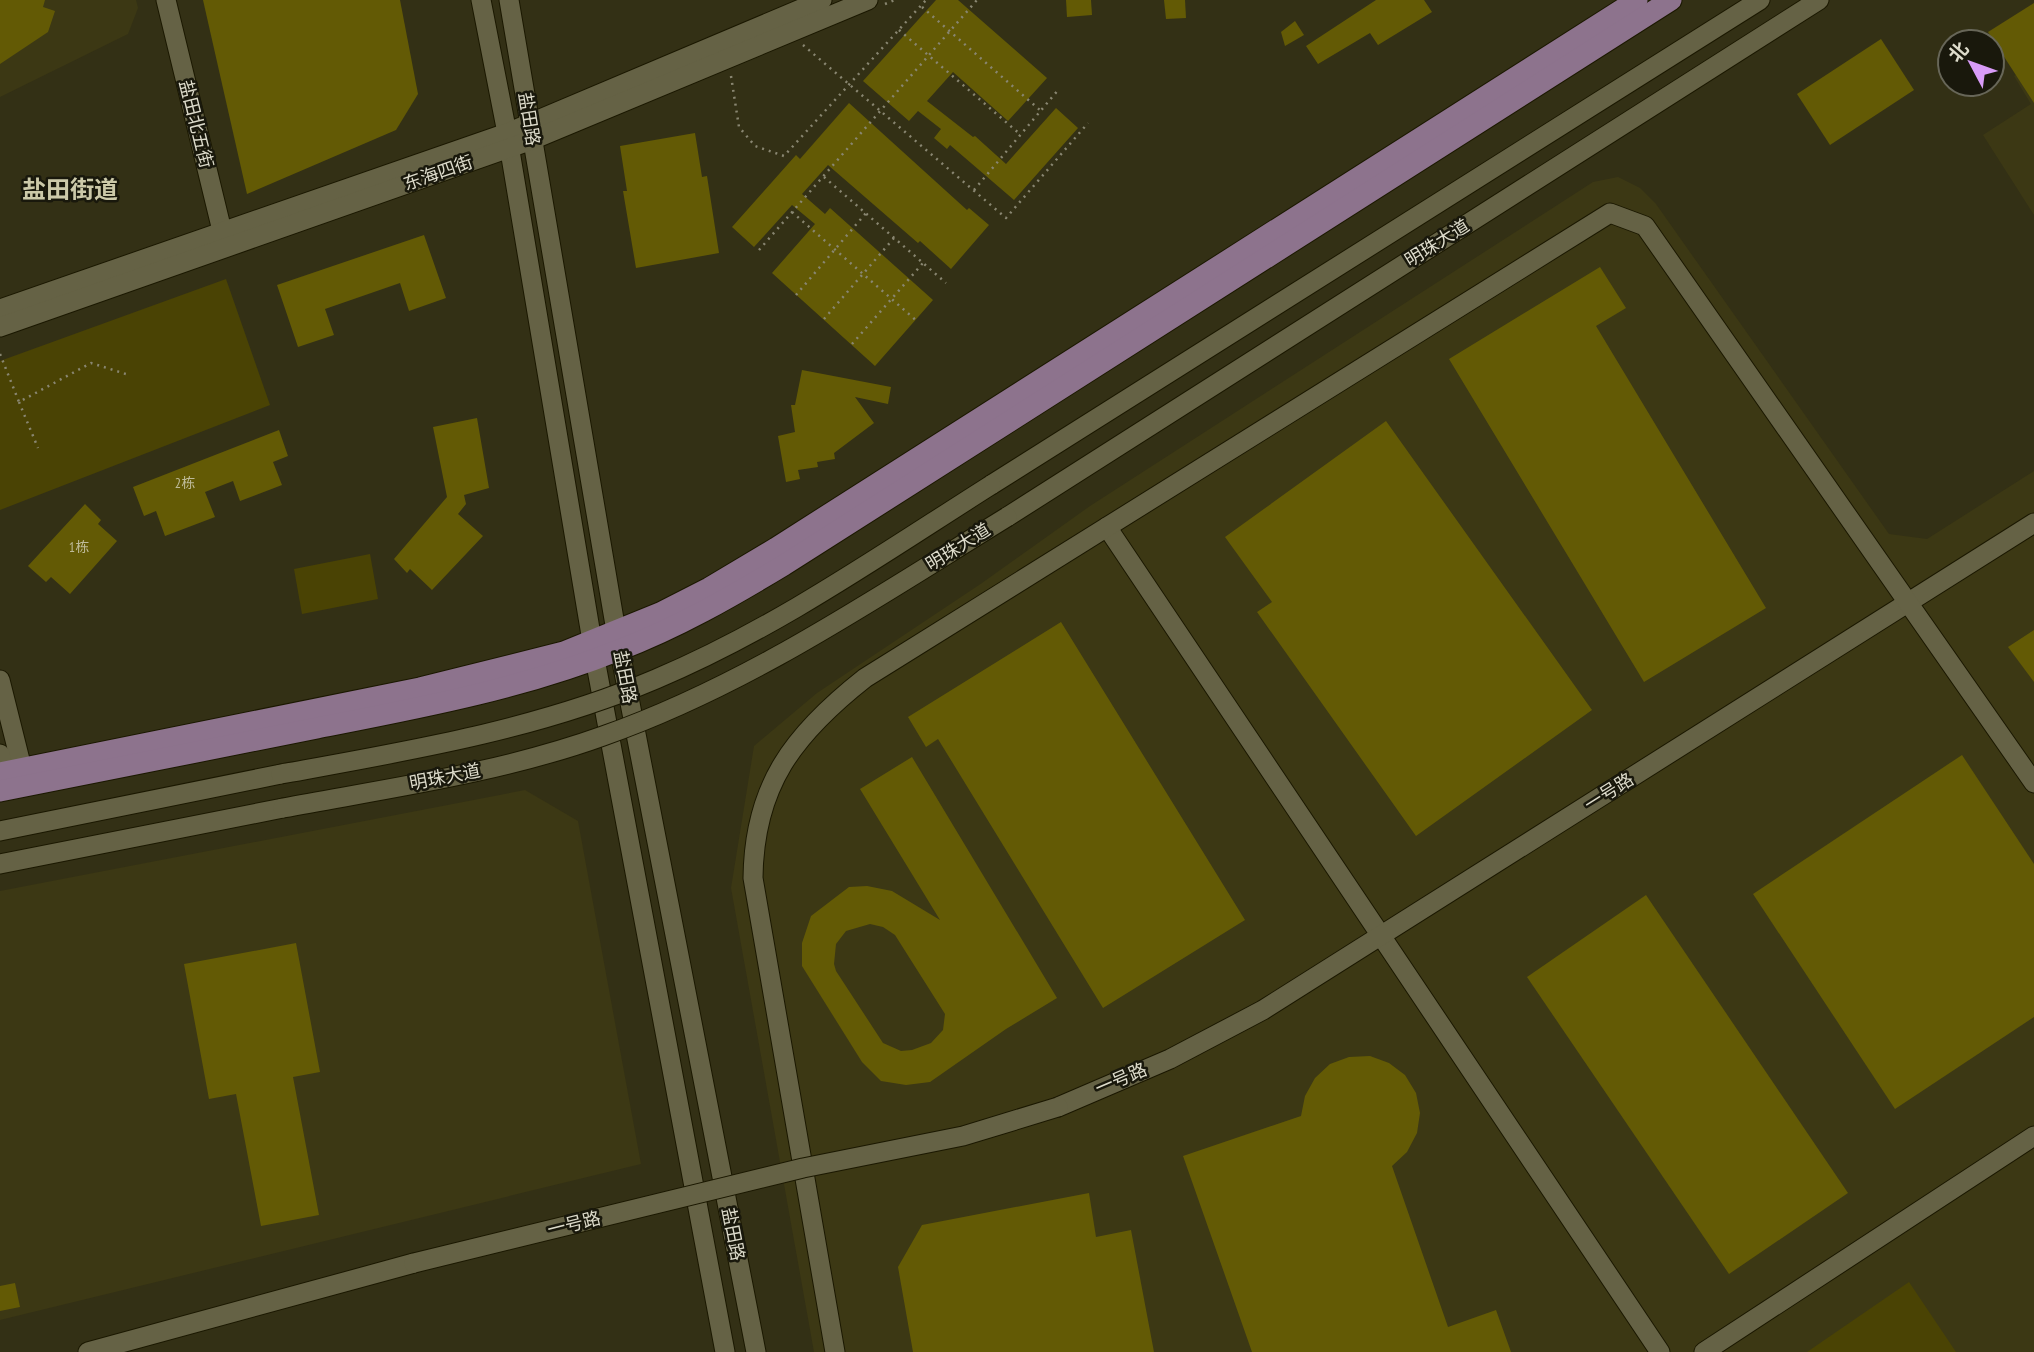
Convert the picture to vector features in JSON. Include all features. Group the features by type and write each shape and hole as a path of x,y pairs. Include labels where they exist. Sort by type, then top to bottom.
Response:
{"main road":[{"path":"618,641 660,613 709,588 776,548 1637,0"},
{"path":"5,772 422,707 498,689 717,604 784,565 1671,0"},
{"path":"5,772 594,651"}],"street":[{"name":"盐田北五街","path":"166,0 224,240"},
{"name":"盐田路","path":"481,0 508,141 594,651 725,1352"},
{"name":"盐田路","path":"509,0 618,641 756,1352"},
{"name":"东海四街","path":"532,132 822,0"},
{"name":"东海四街","path":"0,327 224,240 532,132 868,0"},
{"name":"明珠大道","path":"0,831 407,751 519,726 593,703 656,679 775,620 1760,0"},
{"name":"明珠大道","path":"0,864 474,772 603,737 667,712 788,651 1007,517 1819,0"},
{"path":"835,1352 753,878 753,850 761,814 788,753 836,701 865,678 1610,213 1645,226 2034,783"},
{"name":"东海四街","path":"0,309 224,240"},
{"name":"一号路","path":"88,1352 414,1263 803,1168 963,1136 1058,1107 1170,1059 1263,1010 2034,523"},
{"path":"1107,527 1660,1352"},
{"path":"0,680 5,772"},
{"path":"1704,1352 2034,1136"}],"path":[{"path":"729,68 739,127 755,146 784,156 926,0"},
{"path":"760,250 977,0"},
{"path":"921,7 1041,111"},
{"path":"899,30 1021,135"},
{"path":"797,39 1006,218 1088,122"},
{"path":"974,190 1059,89"},
{"path":"823,176 946,283"},
{"path":"792,212 918,322"},
{"path":"796,295 866,213"},
{"path":"824,319 894,238"},
{"path":"852,344 923,263"},
{"path":"0,354 38,448"},
{"path":"19,402 91,363 126,374"}],"shaded area":[{"path":"0,0 136,0 138,8 128,34 0,97"},
{"path":"2034,63 2034,215 1983,135 2031,104 2014,76"},
{"path":"1618,177 1640,188 1656,204 1889,534 1927,539 2034,471 2034,1352 814,1352 731,888 754,746 817,693 982,583 1090,506 1593,182"},
{"path":"226,279 270,405 0,510 0,361"},
{"path":"370,554 378,599 302,614 294,569"},
{"path":"525,790 578,821 641,1164 0,1320 0,891"},
{"path":"1909,1282 1956,1352 1807,1352"}],"building":[{"path":"0,0 45,0 43,7 55,11 48,32 0,64"},
{"path":"203,0 400,0 418,94 396,130 247,194"},
{"path":"936,0 958,0 1047,78 1008,121 953,72 927,101 975,136 1006,164 1056,108 1078,128 1014,200 950,145 947,149 934,138 941,129 918,111 909,121 863,81"},
{"path":"1066,0 1091,0 1092,15 1067,17"},
{"path":"1164,0 1185,0 1186,18 1166,19"},
{"path":"1376,0 1424,0 1432,12 1378,45 1370,33 1318,64 1306,46"},
{"path":"2034,3 2034,103 2006,60 2006,28 1994,28"},
{"path":"1295,21 1304,35 1285,46 1281,32"},
{"path":"1881,39 1914,90 1830,145 1797,94"},
{"path":"849,103 967,210 969,208 989,225 951,269 828,165 802,194 825,214 830,208 933,300 875,366 772,273 815,224 792,205 754,247 732,227 796,155 800,159"},
{"path":"695,133 702,177 707,176 719,253 636,268 623,191 627,191 620,146"},
{"path":"424,235 446,298 409,311 400,283 325,309 334,335 298,347 277,285"},
{"path":"1600,267 1626,308 1596,326 1766,608 1644,682 1449,359"},
{"path":"802,370 891,387 888,404 855,397 874,423 834,453 835,459 817,462 818,467 798,470 800,479 786,482 778,436 795,432 791,405 795,405"},
{"path":"477,418 489,488 464,495 466,504 458,514 483,536 432,590 410,569 407,573 394,559 447,497 433,427"},
{"path":"1386,421 1592,710 1416,836 1257,612 1272,602 1225,537"},
{"path":"279,430 288,456 273,462 282,485 240,501 233,481 205,492 215,517 165,536 156,511 144,516 133,487"},
{"path":"85,504 101,520 98,524 117,541 70,594 51,577 46,582 28,566"},
{"path":"1061,622 1245,920 1103,1008 938,739 926,747 908,717"},
{"path":"2034,630 2034,682 2008,647"},
{"path":"1962,755 2034,864 2034,1017 1895,1109 1753,894"},
{"path":"912,757 1057,998 1006,1029 930,1082 906,1085 881,1081 862,1062 802,966 802,943 811,916 849,887 867,886 892,891 940,920 860,789","holes":["870,924 883,927 895,935 945,1014 943,1030 931,1043 912,1050 901,1051 883,1043 834,964 836,944 846,931"]},
{"path":"1646,895 1848,1193 1729,1274 1527,977"},
{"path":"296,943 320,1072 293,1077 319,1215 261,1226 236,1094 209,1099 184,964"},
{"path":"1370,1056 1389,1063 1405,1075 1416,1093 1420,1113 1417,1133 1407,1152 1392,1166 1448,1327 1496,1310 1511,1352 1252,1352 1183,1156 1301,1116 1305,1096 1315,1078 1330,1064 1349,1057"},
{"path":"1089,1193 1096,1237 1131,1230 1154,1352 913,1352 898,1267 922,1225"},
{"path":"15,1283 20,1307 0,1311 0,1286"}],"district":[{"name":"盐田街道","path":"70,190"}]}
